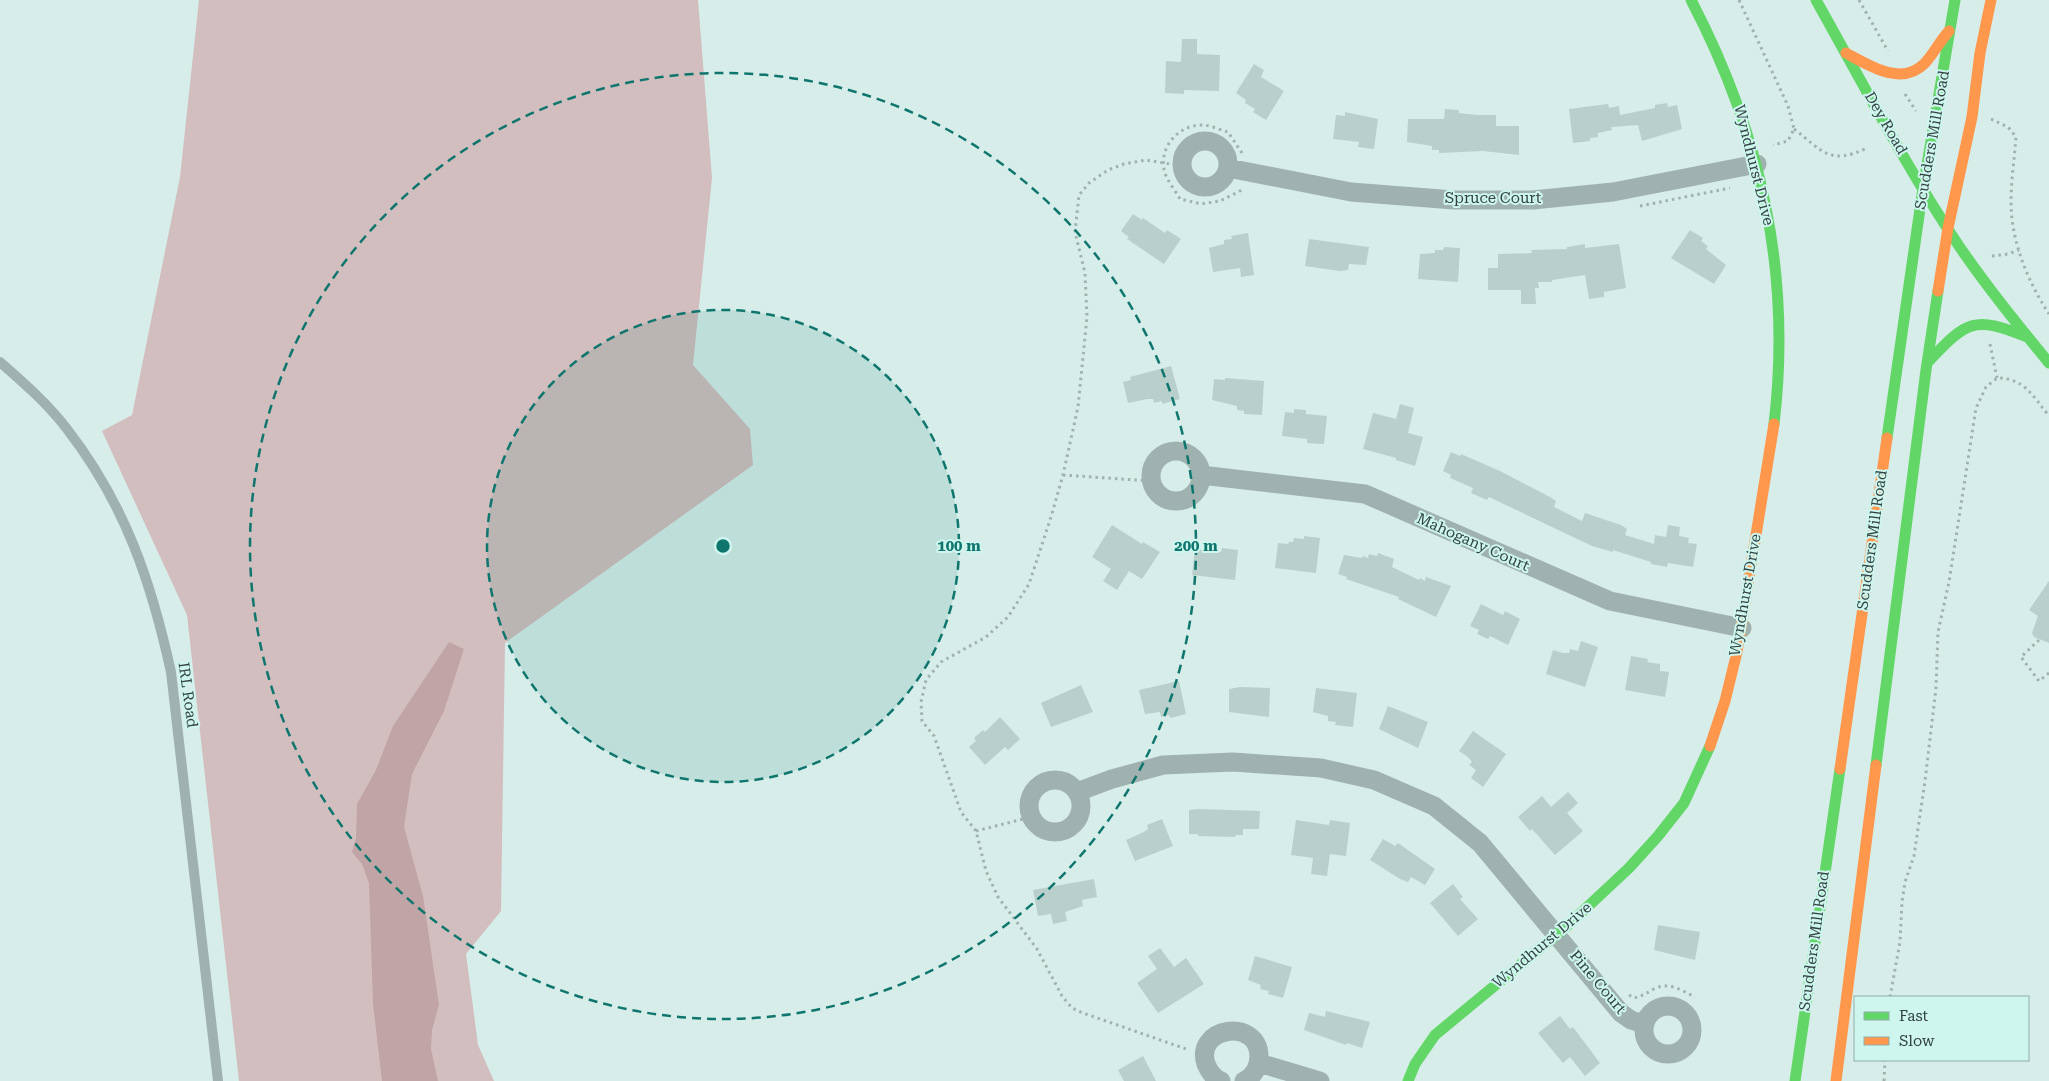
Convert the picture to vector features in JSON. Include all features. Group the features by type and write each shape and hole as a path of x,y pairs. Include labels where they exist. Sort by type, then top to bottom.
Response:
{"main road":[{"name":"Wyndhurst Drive","path":"1408,1081 1415,1064 1435,1036 1609,888 1649,846 1686,800 1713,740 1742,628 1772,431 1779,356 1777,283 1771,224 1755,157 1735,93 1691,0"},
{"name":"Dey Road","path":"1816,0 1923,188 1948,228 1999,302 2049,363"},
{"name":"Scudders Mill Road","path":"1795,1081 1923,188 1955,0"},
{"name":"Scudders Mill Road","path":"1836,1081 1928,362 1948,228 1972,117 1980,53 1992,0"},
{"path":"1846,53 1876,68 1898,75 1907,75 1924,65 1949,31"},
{"path":"1928,362 1965,326 1985,322 2001,326 2029,338"}],"street":[{"path":"1199,142 1210,142 1224,152 1228,168 1221,182 1211,187 1200,187 1193,184 1173,165 1192,146 1199,142"},
{"name":"Spruce Court","path":"1228,168 1351,192 1454,200 1534,200 1613,192 1755,157"},
{"path":"1177,450 1191,456 1200,466 1202,475 1198,490 1187,500 1178,502 1162,498 1155,492 1151,481 1151,469 1155,461 1170,451 1177,450"},
{"name":"Mahogany Court","path":"1202,475 1365,494 1610,601 1742,628"},
{"name":"Pine Court","path":"1077,792 1112,779 1163,765 1232,762 1321,768 1374,780 1434,806 1480,842 1557,933 1621,1013 1631,1020 1644,1024"},
{"path":"1055,780 1064,782 1077,792 1081,808 1079,816 1069,829 1049,832 1041,829 1031,817 1030,798 1039,785 1055,780"},
{"path":"1221,1081 1209,1071 1205,1056 1208,1044 1214,1037 1228,1030 1240,1031 1255,1043 1259,1053 1259,1063 1255,1072 1244,1081"},
{"path":"1259,1063 1320,1081"}],"lane":[{"name":"IRL Road","path":"0,362 36,394 67,428 94,468 122,516 142,561 158,613 171,672 218,1081"}],"path":[{"path":"1739,0 1788,106 1794,129 1822,152 1836,157 1853,154 1867,148"},
{"path":"1859,0 1891,57"},
{"path":"1903,91 1914,111 1919,111"},
{"path":"1983,118 1990,118 2008,126 2016,137 2011,185 2012,224 2031,283 2049,314"},
{"path":"1173,165 1165,149 1180,130 1202,125 1228,132 1244,157"},
{"path":"1755,157 1788,141 1794,129"},
{"path":"1173,165 1146,160 1108,170 1089,183 1079,195 1075,232 1085,273 1087,317 1078,407 1063,475 1029,584 1008,617 986,637 941,662 926,680 920,702 922,721 934,736 961,812 976,831 986,871 998,897 1037,949 1062,996 1072,1008 1205,1056"},
{"path":"1173,165 1166,175 1180,200 1201,204 1220,201 1245,189"},
{"path":"1638,206 1735,187"},
{"path":"1989,256 2008,254 2019,250"},
{"path":"1988,338 1997,378"},
{"path":"1890,996 1900,942 1905,882 1914,856 1926,782 1936,688 1938,632 1949,582 1976,408 1986,387 1997,378 2010,378 2027,388 2049,416"},
{"path":"1063,475 1151,481"},
{"path":"2038,640 2021,657 2039,681 2049,673"},
{"path":"976,831 1031,817"},
{"path":"1884,1081 1885,1061"}],"shaded area":[{"path":"199,0 698,0 712,178 693,365 750,429 753,465 505,643 501,911 466,954 478,1045 494,1081 239,1081 187,615 102,431 132,415 180,177"},
{"path":"449,642 464,649 444,711 412,774 404,827 423,896 439,1005 432,1030 431,1049 438,1081 382,1081 373,1004 369,883 362,864 352,852 356,838 357,804 376,770 393,726"}],"building":[{"path":"1182,39 1197,39 1197,54 1220,55 1219,91 1184,90 1184,94 1165,93 1166,61 1181,62"},
{"path":"1254,64 1264,70 1261,77 1284,91 1266,120 1253,112 1255,109 1245,103 1246,100 1236,93"},
{"path":"1667,103 1668,107 1677,105 1682,129 1642,141 1638,125 1611,127 1612,130 1598,133 1598,137 1590,138 1590,141 1573,143 1569,109 1608,104 1609,108 1619,106 1620,115 1655,108 1655,105"},
{"path":"1445,109 1459,110 1459,113 1496,115 1496,126 1519,126 1519,155 1483,151 1439,153 1439,150 1432,150 1432,146 1407,142 1408,119 1444,119"},
{"path":"1345,112 1378,119 1374,149 1358,147 1359,142 1333,139 1336,115 1345,116"},
{"path":"1133,214 1142,220 1143,218 1165,233 1167,230 1181,239 1164,264 1127,239 1129,237 1121,231"},
{"path":"1690,230 1703,238 1701,241 1708,246 1706,249 1726,265 1714,284 1671,258"},
{"path":"1248,233 1254,275 1241,277 1240,268 1213,272 1209,248 1224,244 1224,240 1232,239 1231,236"},
{"path":"1309,239 1369,247 1366,265 1349,264 1348,270 1340,271 1305,266"},
{"path":"1585,244 1585,248 1619,244 1626,288 1604,292 1604,297 1589,299 1585,275 1552,280 1552,282 1538,282 1539,288 1535,288 1536,304 1521,304 1521,290 1488,290 1488,268 1498,268 1498,254 1532,253 1531,250 1567,249 1567,247"},
{"path":"1444,247 1460,248 1458,282 1418,279 1420,254 1435,253 1435,250 1443,250"},
{"path":"1171,366 1180,399 1162,404 1162,401 1154,403 1153,399 1128,403 1123,382 1131,380 1130,377"},
{"path":"1225,378 1264,381 1262,415 1244,414 1244,411 1237,410 1237,406 1212,400 1214,379 1225,380"},
{"path":"1400,404 1414,408 1408,433 1423,437 1415,466 1396,460 1396,458 1363,449 1373,413 1396,419"},
{"path":"1294,409 1306,410 1306,414 1327,416 1324,444 1307,443 1307,439 1282,436 1285,412 1294,413"},
{"path":"1451,452 1460,456 1461,454 1500,471 1550,497 1556,501 1554,507 1582,521 1585,513 1621,525 1627,529 1625,535 1654,544 1655,535 1666,537 1668,525 1680,527 1679,536 1689,538 1688,543 1697,544 1693,567 1668,563 1667,567 1651,564 1651,562 1613,550 1613,552 1592,546 1489,497 1487,500 1471,493 1473,488 1450,478 1451,475 1443,471"},
{"path":"1112,525 1142,544 1143,542 1160,552 1142,579 1129,571 1117,590 1103,581 1111,569 1092,557"},
{"path":"1304,536 1320,538 1316,573 1275,568 1278,543 1288,544 1293,542 1294,538 1304,539"},
{"path":"1222,548 1238,550 1235,580 1192,575 1195,549 1221,552"},
{"path":"1378,553 1394,559 1392,567 1419,580 1420,578 1425,581 1426,577 1451,586 1436,617 1398,599 1399,597 1346,579 1347,577 1338,574 1344,555 1368,558 1369,554 1377,556"},
{"path":"2049,581 2049,643 2034,637 2032,633 2038,616 2029,610"},
{"path":"1481,604 1503,615 1505,611 1520,619 1508,645 1490,636 1488,639 1477,634 1479,630 1470,626"},
{"path":"1581,641 1598,647 1585,687 1546,674 1553,650 1563,653 1569,653 1570,649 1578,651"},
{"path":"1631,656 1648,659 1647,662 1660,664 1660,671 1669,672 1665,697 1625,690"},
{"path":"1179,681 1186,714 1170,718 1169,715 1161,717 1160,712 1145,714 1139,690"},
{"path":"1081,685 1093,712 1051,727 1041,703"},
{"path":"1240,687 1270,688 1269,717 1229,712 1229,689"},
{"path":"1316,688 1357,693 1353,727 1335,725 1336,722 1328,721 1328,716 1313,712"},
{"path":"1388,706 1428,722 1418,748 1379,729"},
{"path":"1000,717 1020,739 1008,750 1005,747 985,765 969,747 976,741 974,738 983,730 985,732"},
{"path":"1473,731 1506,754 1483,787 1471,778 1476,770 1469,765 1472,762 1468,757 1459,751"},
{"path":"1568,792 1578,803 1567,813 1583,831 1555,855 1532,829 1530,831 1518,817 1542,796 1551,807"},
{"path":"1189,810 1260,811 1259,829 1243,829 1243,835 1236,835 1235,837 1189,834"},
{"path":"1162,819 1173,846 1135,861 1126,840 1144,832 1148,829 1147,825"},
{"path":"1296,820 1329,825 1330,820 1350,823 1346,856 1330,854 1327,876 1311,874 1313,858 1291,855"},
{"path":"1383,839 1395,846 1398,843 1435,869 1425,885 1411,877 1408,882 1400,879 1370,860"},
{"path":"1094,879 1097,897 1082,900 1083,906 1065,912 1067,921 1053,924 1051,914 1038,916 1033,890"},
{"path":"1453,884 1463,897 1460,899 1478,919 1458,936 1430,903"},
{"path":"1658,925 1700,932 1695,960 1654,950"},
{"path":"1160,948 1174,967 1186,958 1204,984 1158,1013 1137,983 1157,969 1148,956"},
{"path":"1255,956 1292,967 1283,998 1268,994 1269,991 1260,989 1261,985 1248,980"},
{"path":"1326,1011 1370,1022 1362,1048 1347,1043 1346,1045 1304,1030 1309,1013 1325,1017"},
{"path":"1560,1016 1570,1029 1573,1027 1600,1063 1585,1076 1570,1057 1563,1063 1538,1033"},
{"path":"1143,1056 1156,1081 1124,1081 1118,1070"}],"traffic: fast":[{"path":"1691,0 1715,50 1736,101 1753,153 1766,205 1774,258 1778,312 1778,368 1774,424"},
{"path":"1816,0 1921,186 1959,246 2014,320 2049,363"},
{"path":"1887,438 1923,188 1955,0"},
{"path":"1876,765 1926,370 1938,291"},
{"path":"1928,362 1952,338 1962,330 1972,326 1982,324 1994,326 2027,337"},
{"path":"1408,1081 1415,1064 1435,1035 1567,926 1629,868 1658,836 1684,803 1710,746"},
{"path":"1795,1081 1840,769"}],"traffic: slow":[{"path":"1938,291 1948,228 1972,117 1980,53 1991,0"},
{"path":"1846,53 1886,72 1906,73 1916,70 1925,63 1949,31"},
{"path":"1710,746 1725,701 1737,652 1774,424"},
{"path":"1840,769 1887,438"},
{"path":"1836,1081 1876,765"}]}
